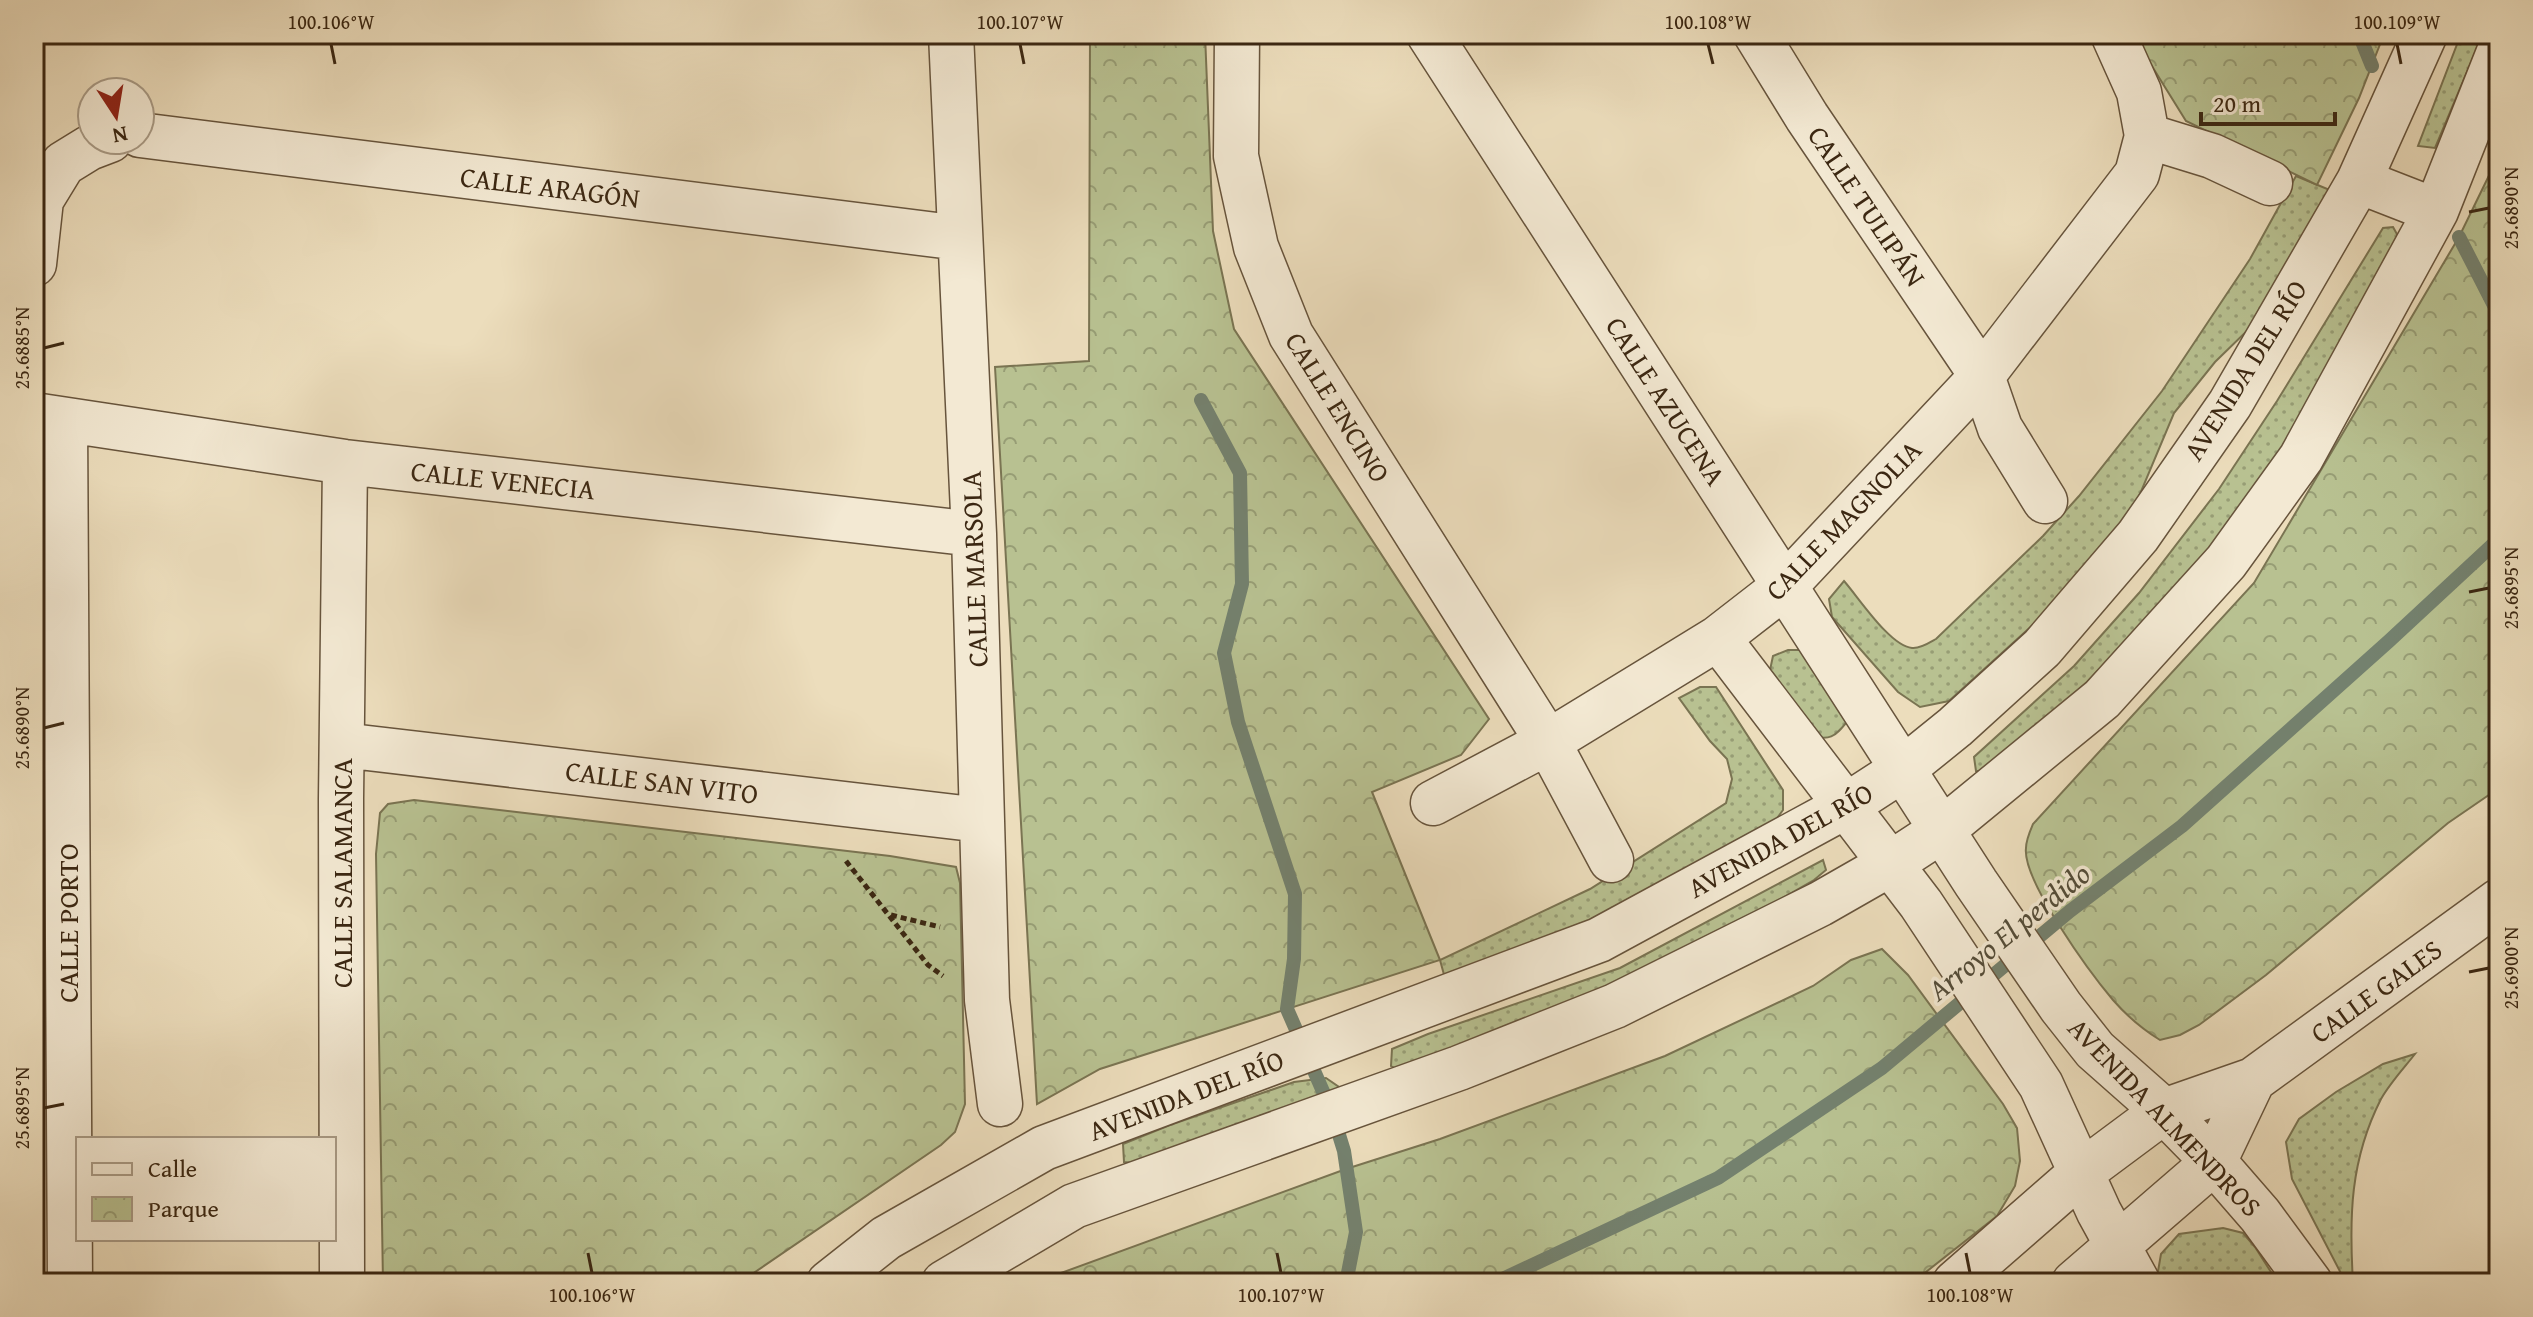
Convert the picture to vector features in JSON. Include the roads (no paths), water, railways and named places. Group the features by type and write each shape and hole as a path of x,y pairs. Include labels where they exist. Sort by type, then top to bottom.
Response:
{"street":[{"name":"CALLE MARSOLA","path":"951,34 974,534 987,1000 1000,1104"},
{"name":"CALLE ENCINO","path":"1237,34 1236,156 1256,247 1291,335 1548,742 1611,860"},
{"name":"CALLE AZUCENA","path":"1429,34 1942,830"},
{"name":"CALLE TULIPÁN","path":"1756,34 1807,117 1982,376 2000,428 2045,501"},
{"path":"2113,34 2139,92 2142,155 2212,156 2270,183"},
{"name":"AVENIDA DEL RÍO","path":"829,1283 886,1238 1044,1148 1599,940 1846,806 1903,769 1955,727 2042,648 2138,536 2230,404 2359,181 2425,34"},
{"path":"944,1283 1074,1206 1459,1068 1615,1006 1820,904 1942,830 2102,699 2226,562 2301,458 2436,211 2499,52"},
{"name":"CALLE ARAGÓN","path":"156,137 960,238"},
{"name":"CALLE MAGNOLIA","path":"1433,803 1548,742 1718,638 1785,586 1982,376 2142,155"},
{"path":"34,264 41,200 63,164 76,156"},
{"path":"2359,181 2436,211"},
{"name":"CALLE VENECIA","path":"50,417 345,462 974,534"},
{"name":"CALLE PORTO","path":"50,417 70,1283"},
{"name":"CALLE SALAMANCA","path":"342,1283 345,462"},
{"path":"1718,638 1921,904 2041,1085 2128,1265"},
{"name":"CALLE SAN VITO","path":"342,745 981,820"},
{"name":"AVENIDA ALMENDROS","path":"1942,830 2061,1007 2095,1050 2164,1111 2214,1162 2260,1215 2310,1283"},
{"name":"CALLE GALES","path":"1955,1283 2082,1172 2164,1111 2253,1080 2499,901"},
{"path":"1342,1036 1370,1099"},
{"name":"CALLE GALES","path":"2074,1283 2128,1265 2214,1162 2253,1080"},
{"path":"1044,1148 1074,1206"}],"waterway":[{"path":"2359,34 2372,66"},
{"path":"2459,237 2499,315"},
{"path":"1201,400 1240,473 1242,584 1224,653 1238,722 1295,894 1294,959 1287,1009 1332,1112 1344,1151 1356,1232 1346,1283"},
{"name":"Arroyo El perdido","path":"1494,1283 1718,1178 1882,1068 2070,911 2182,826 2499,539"}]}
